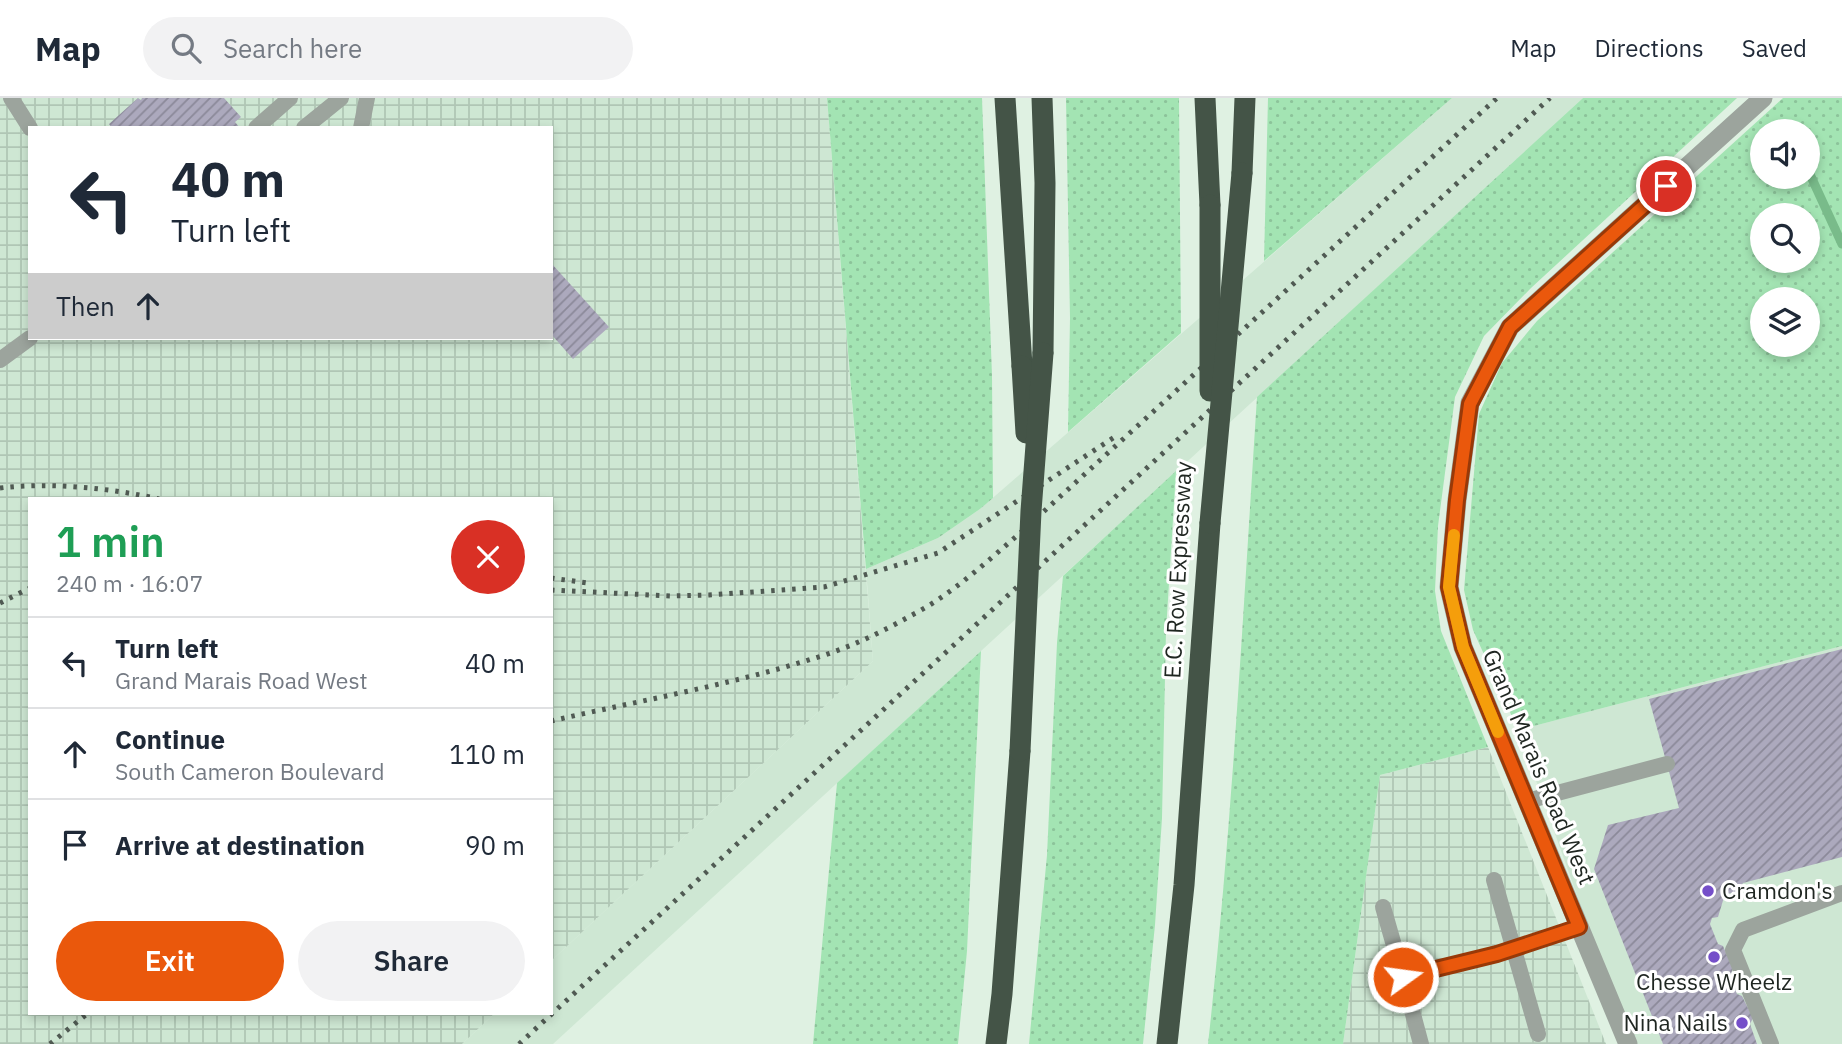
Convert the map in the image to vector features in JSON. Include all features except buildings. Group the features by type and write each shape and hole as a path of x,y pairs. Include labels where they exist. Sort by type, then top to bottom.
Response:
{"highway":[{"path":"1004,98 1031,511"},
{"path":"996,1044 1020,751 1031,511 1043,353 1045,183 1042,98"},
{"name":"E.C. Row Expressway","path":"1167,1044 1184,885 1210,523 1210,205 1205,98"},
{"path":"1210,523 1242,173 1245,98"}],"street":[{"name":"Grand Marais Road West","path":"1628,1044 1463,647 1454,611 1449,587 1470,404 1510,327 1763,98"}],"lane":[{"path":"11,98 29,126"},
{"path":"258,126 290,98"},
{"path":"306,126 341,98"},
{"path":"361,126 367,98"},
{"path":"0,360 28,339"},
{"path":"1527,801 1667,764"},
{"path":"1494,880 1538,1034"},
{"path":"1771,1044 1733,950 1743,930 1842,893"},
{"path":"1383,907 1421,1044"},
{"path":"1403,977 1513,949 1579,927"}],"shaded area":[{"path":"0,98 827,98 873,661 553,959 553,497 28,497 28,1015 493,1015 462,1044 0,1044"},
{"path":"1452,98 1583,98 553,1044 462,1044 493,1015 553,1015 553,959 873,661 866,569 938,538 980,509"},
{"path":"1842,646 1842,1044 1630,1044 1518,730"},
{"path":"1488,747 1606,1044 1343,1044 1380,775"}],"green space":[{"path":"827,98 982,98 992,376 993,498 938,538 866,569"},
{"path":"1066,98 1179,98 1181,333 1068,432 1070,318"},
{"path":"1268,98 1452,98 1264,261"},
{"path":"1583,98 1737,98 1531,288 1484,336 1455,397 1438,526 1435,591 1441,631 1488,747 1380,775 1343,1044 1208,1044 1230,802 1257,397"},
{"path":"1783,98 1842,98 1842,646 1518,730 1473,630 1464,590 1479,414 1502,363 1537,321 1750,128 1750,189 1820,189 1820,119 1760,119"},
{"path":"1176,471 1166,631 1162,818 1143,1044 1029,1044 1047,855 1057,643 1063,576"},
{"path":"981,651 967,951 958,1044 813,1044 837,783"}],"waterway":[{"path":"1817,189 1842,244"}],"railway":[{"path":"553,721 717,685 815,658 877,633 940,598 1018,535 1497,98"},
{"path":"553,1013 1550,98"},
{"path":"553,590 671,596 824,587 938,553 1116,436"},
{"path":"0,488 80,487 148,497"},
{"path":"553,578 588,583"},
{"path":"0,603 28,589"},
{"path":"50,1044 86,1015"},
{"path":"519,1044 551,1015"}],"slow traffic":[{"path":"1454,535 1449,587 1463,647 1498,732"}],"place":[{"name":"Cramdon's","path":"1708,891"},
{"name":"Chesse Wheelz","path":"1714,957"},
{"name":"Nina Nails","path":"1742,1023"}],"route":[{"path":"1403,977 1497,954 1579,927 1463,647 1449,587 1457,500 1470,404 1510,327 1666,186"}]}
